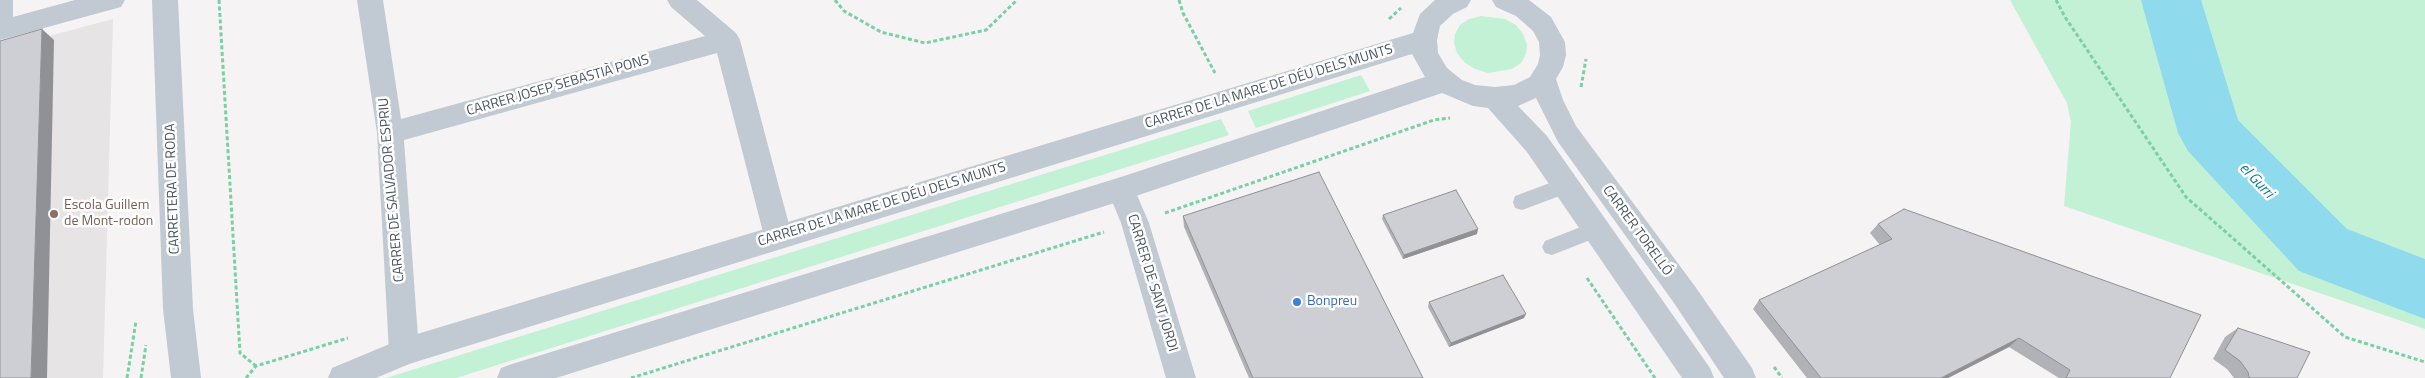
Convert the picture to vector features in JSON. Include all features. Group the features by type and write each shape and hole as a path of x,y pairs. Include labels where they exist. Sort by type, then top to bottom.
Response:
{"street":[{"path":"0,0 0,30 112,0"},
{"name":"CARRETERA DE RODA","path":"166,0 178,309 186,378"},
{"name":"CARRER DE SALVADOR ESPRIU","path":"370,0 390,133 404,352"},
{"path":"680,0 726,40 778,236"},
{"path":"1457,0 1444,7 1434,16 1427,27 1424,40 1428,62 1445,81 1473,95 1495,98 1519,94 1532,88 1543,79 1550,67 1553,55 1549,36 1542,24 1532,13 1505,0"},
{"name":"CARRER JOSEP SEBASTIÀ PONS","path":"390,133 726,40"},
{"name":"CARRER DE LA MARE DE DÉU DELS MUNTS","path":"343,378 404,352 778,236 1424,40"},
{"name":"CARRER TORELLÓ","path":"1543,79 1550,100 1567,134 1684,294 1741,378"},
{"path":"512,378 1121,189 1445,81"},
{"path":"1495,98 1538,144 1699,378"},
{"name":"CARRER DE SANT JORDI","path":"1121,189 1135,223 1181,378"}],"lane":[{"path":"1522,202 1566,185"},
{"path":"1552,247 1596,229"}],"path":[{"path":"219,0 240,353 256,366 246,378"},
{"path":"836,0 844,11 881,32 925,44 986,30 1018,0"},
{"path":"1179,0 1183,13 1211,67"},
{"path":"2056,0 2065,17 2186,197 2345,337 2425,362"},
{"path":"632,378 1135,223 1434,120 1452,117"},
{"path":"127,378 136,321"},
{"path":"141,378 146,343"}],"shaded area":[{"name":"Escola Guillem de Mont-rodon","path":"113,19 103,378 0,378 0,49"}],"green space":[{"path":"2010,0 2425,0 2425,329 2064,206 2071,122 2067,103"},
{"path":"1481,16 1505,19 1516,25 1523,34 1527,44 1526,54 1521,63 1512,69 1488,73 1475,69 1464,62 1457,53 1454,43 1455,34 1460,25 1469,19"},
{"path":"1361,75 1370,91 1256,128 1248,111"},
{"path":"1221,119 1229,135 456,378 386,378"}],"building":[{"path":"42,29 31,378 0,378 0,41"},
{"name":"Bonpreu","path":"1319,172 1423,378 1253,378 1183,216"},
{"path":"1456,190 1478,229 1404,255 1383,215"},
{"path":"1904,209 2201,315 2170,378 2066,378 2070,370 2019,338 1941,378 1821,378 1759,300 1892,239 1878,224"},
{"path":"1503,275 1526,314 1451,343 1429,302"},
{"path":"2238,328 2310,352 2297,378 2249,377 2248,372 2240,361 2225,350"}],"waterway":[{"name":"el Gurri","path":"2171,0 2210,133 2323,250 2425,289"}],"place":[{"name":"Escola Guillem de Mont-rodon","path":"54,214"},
{"name":"Bonpreu","path":"1297,302"}]}
